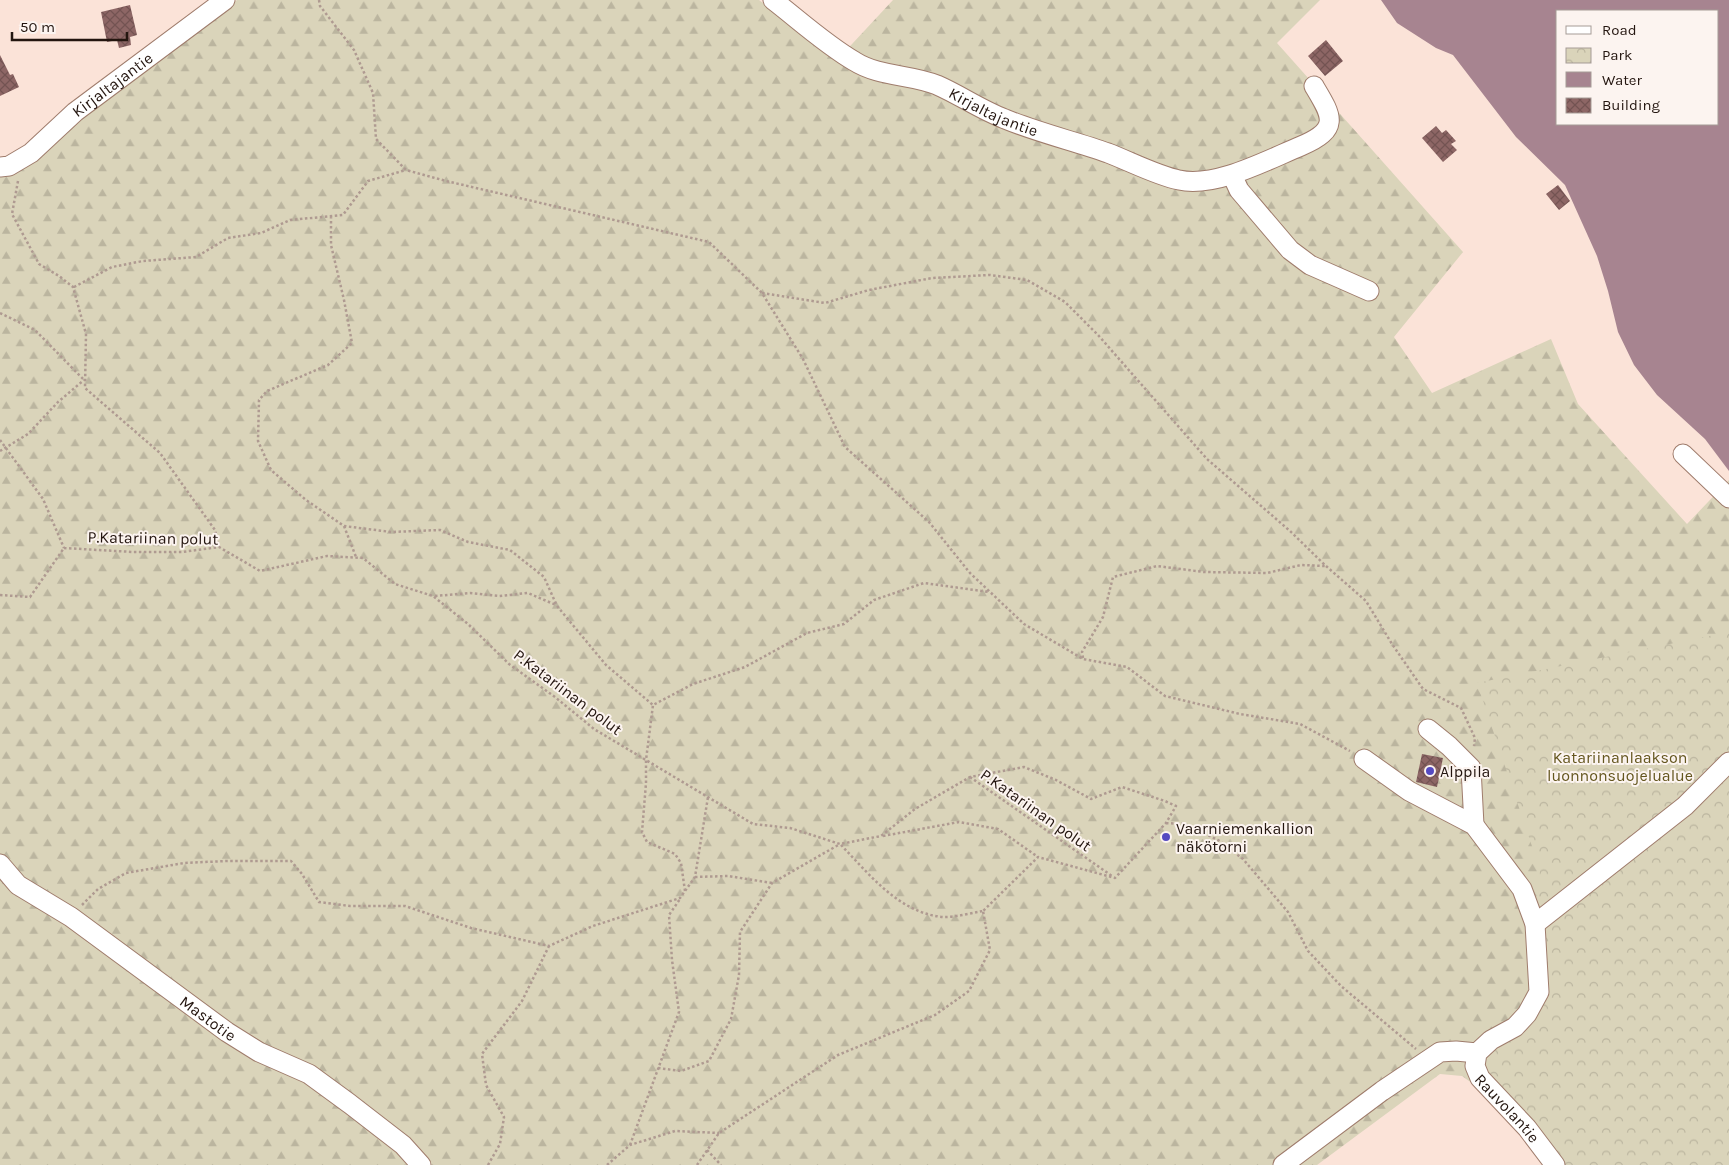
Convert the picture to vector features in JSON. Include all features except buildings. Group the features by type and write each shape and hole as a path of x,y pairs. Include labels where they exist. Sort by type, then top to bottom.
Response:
{"street":[{"name":"Kirjaltajantie","path":"0,167 9,166 31,153 75,112 225,0"},
{"name":"Kirjaltajantie","path":"773,0 855,62 879,72 935,84 1002,118 1033,130 1095,148 1179,180 1203,181 1232,175 1307,144 1323,133 1330,122 1329,111 1314,86"},
{"path":"1232,175 1239,190 1290,250 1310,265 1370,291"},
{"path":"1683,454 1729,498"},
{"path":"1364,759 1409,791 1474,825 1471,768 1449,746 1428,729"},
{"path":"1535,924 1686,806 1729,762"},
{"name":"Rauvolantie","path":"1474,825 1522,889 1535,924 1540,992 1527,1014 1515,1027 1492,1040 1477,1053 1475,1066 1480,1078 1527,1128 1555,1165"},
{"name":"Mastotie","path":"0,864 18,885 71,917 227,1032 259,1052 309,1074 344,1099 404,1145 421,1165"},
{"path":"1283,1165 1440,1052 1477,1053"}],"path":[{"path":"319,0 320,6 354,50 373,93 376,139 406,170 709,242 762,292 803,360 845,447 929,522 970,573 1024,624 1083,659 1127,667 1165,696 1240,714 1300,724 1364,759"},
{"path":"21,159 12,214 39,264 73,287 86,334 85,388 160,454 215,530 219,547"},
{"path":"73,287 112,268 143,261 196,257 228,238 261,233 290,220 343,215 368,181 406,170"},
{"path":"331,216 331,245 352,343 328,365 267,391 259,400 258,441 271,470 306,500 344,526 391,532 440,530 468,542 510,550 544,577 557,606 606,665 652,705"},
{"path":"762,292 825,302 870,290 932,278 990,275 1027,280 1066,302 1098,335 1207,459 1290,530 1326,566 1366,601 1392,644 1423,689 1460,708 1475,738 1471,768"},
{"path":"0,312 35,330 84,380"},
{"path":"0,451 28,434 58,402 84,380"},
{"path":"0,440 43,499 64,548"},
{"path":"344,526 356,557"},
{"name":"P.Katariinan polut","path":"0,594 30,597 64,548 172,552 219,547 260,571 327,556 363,558 394,584 433,596 468,624 509,664 555,697 594,729 753,824 790,828 840,844 959,822 998,829 1038,857 1115,878"},
{"path":"1083,659 1082,652 1103,617 1113,577 1158,566 1204,572 1267,573 1302,565 1326,566"},
{"path":"652,705 693,684 745,667 807,633 844,624 874,600 924,584 990,592"},
{"path":"433,596 470,593 499,596 528,593 557,606"},
{"path":"652,705 646,760 642,832 648,842 675,854 681,863 685,891"},
{"path":"970,777 1024,767 1056,780 1091,799 1122,787 1176,806 1166,823 1115,878"},
{"name":"P.Katariinan polut","path":"881,836 915,809 970,777 1115,878"},
{"path":"630,1145 679,1012 672,960 669,915 695,877 708,797"},
{"path":"1166,823 1185,824 1218,840 1243,859 1288,912 1308,951 1341,986 1409,1043"},
{"path":"658,1068 680,1071 709,1061 730,1019 738,975 740,932 772,883 840,844 890,894 918,912 945,917 983,911 1038,857"},
{"path":"71,917 98,888 126,873 184,863 226,861 291,861 319,902 350,906 405,906 472,928 549,946 593,926 680,898"},
{"path":"695,877 728,876 772,883"},
{"path":"697,1165 719,1133 838,1055 935,1015 969,991 990,950 983,911"},
{"path":"488,1165 500,1144 504,1116 486,1085 482,1054 522,1001 549,946"},
{"path":"607,1165 630,1145 675,1131 719,1133"},
{"path":"707,1150 721,1165"}],"green space":[{"path":"237,0 759,0 839,58 893,0 1320,0 1277,43 1463,252 1394,337 1432,393 1551,339 1578,404 1687,524 1729,480 1729,1116 1551,1000 1476,1086 1462,1076 1440,1074 1317,1165 0,1165 0,175 19,171 84,117"},
{"name":"Katariinanlaakson luonnonsuojelualue","path":"1729,632 1729,1165 1555,1165 1490,1090 1477,1053 1539,992 1535,924 1540,870 1477,683"}],"water":[{"path":"1381,0 1729,0 1729,471 1705,439 1657,395 1634,365 1618,332 1597,256 1565,185 1516,137 1453,55 1436,48 1397,23"}],"place":[{"name":"Alppila","path":"1430,771"},
{"name":"Vaarniemenkallion näkötorni","path":"1166,837"}]}
